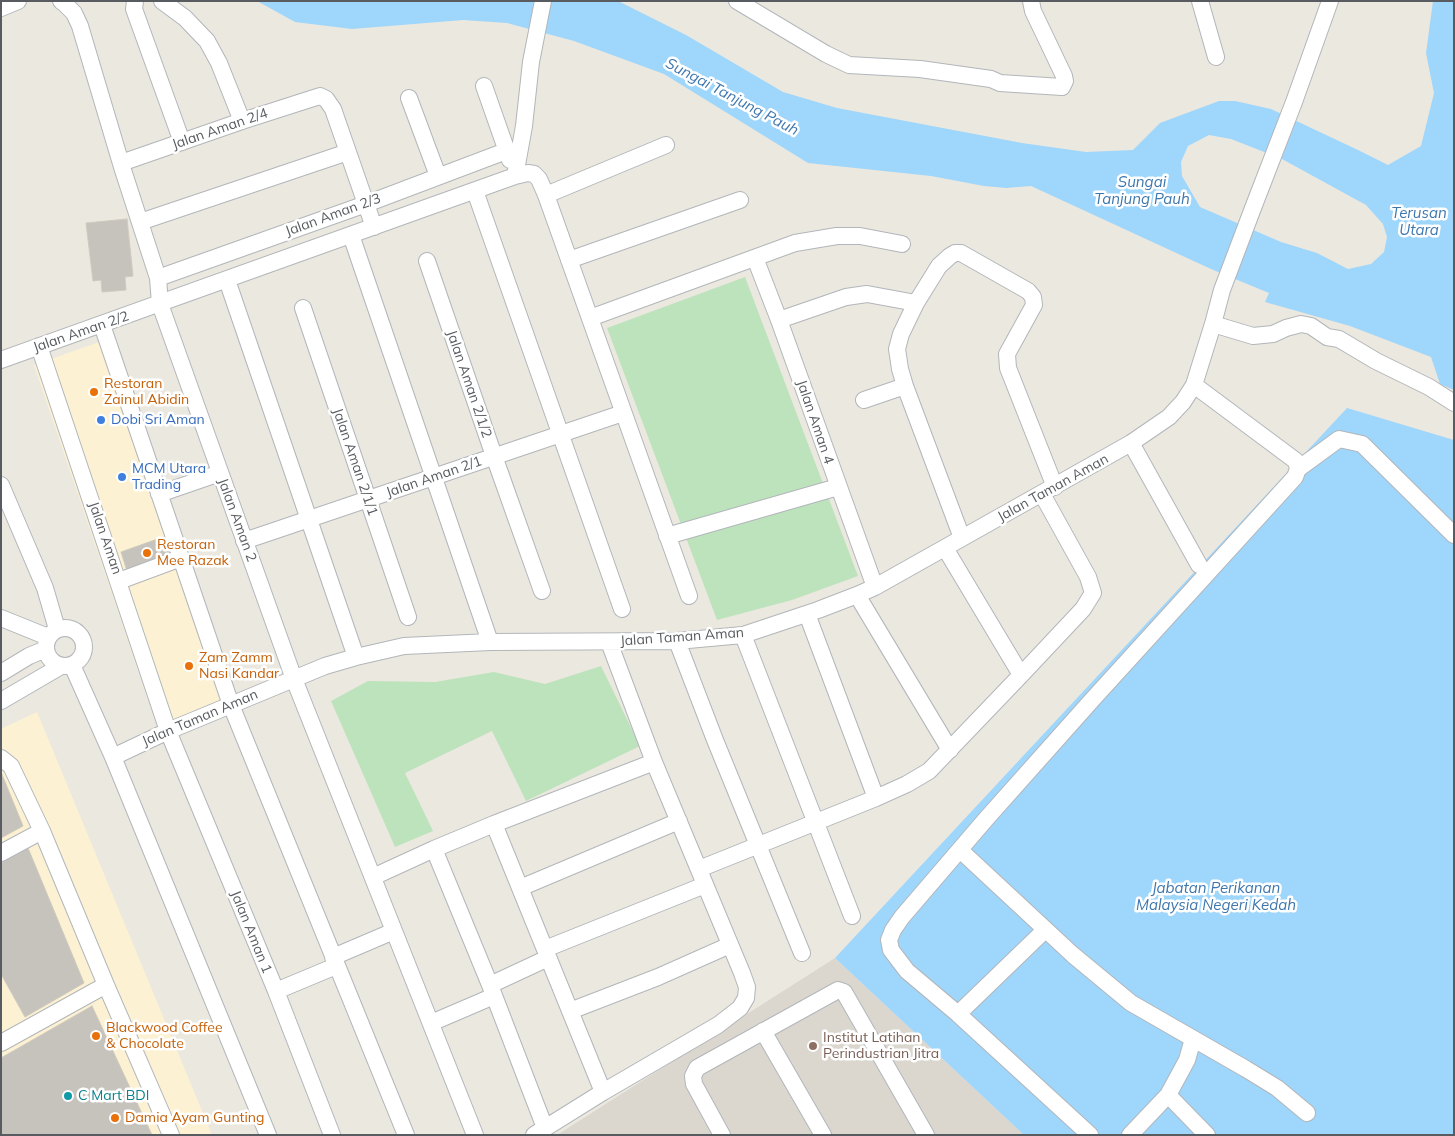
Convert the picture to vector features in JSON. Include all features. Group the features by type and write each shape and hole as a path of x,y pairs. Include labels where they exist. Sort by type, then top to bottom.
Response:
{"street":[{"path":"1,8 18,1"},
{"name":"Jalan Aman 2","path":"61,1 74,13 80,26 158,278 160,304 294,679 475,1135"},
{"path":"135,1 134,9 182,142"},
{"path":"162,1 185,18 210,45 242,121"},
{"path":"515,176 524,126 531,62 544,1"},
{"path":"737,1 826,54 849,65 920,69 991,79 1000,83 1062,87 1065,81 1064,76 1033,11 1031,1"},
{"path":"1200,1 1216,57"},
{"name":"Jalan Taman Aman","path":"113,757 168,731 294,679 356,656 404,646 490,642 677,640 743,635 807,614 875,587 1131,444 1169,417 1183,402 1194,385 1222,290 1294,102 1330,1"},
{"path":"484,86 515,176"},
{"name":"Jalan Aman 2/4","path":"121,163 320,96 326,98 333,109 348,152"},
{"path":"409,98 438,176"},
{"path":"546,195 666,145"},
{"name":"Jalan Aman 2/3","path":"158,278 366,204 506,150"},
{"path":"140,222 348,152 374,227"},
{"path":"515,176 528,173 534,174 546,195 689,596"},
{"name":"Jalan Aman 2/2","path":"1,360 515,176"},
{"path":"475,191 622,608"},
{"path":"569,260 740,200"},
{"path":"351,235 490,642"},
{"path":"590,318 795,243 837,236 860,236 902,244"},
{"path":"699,869 876,798 930,771 1083,609 1093,592 1088,577 1048,491 1008,368 1006,354 1034,305 1033,298 1028,292 978,262 961,253 955,253 939,266 916,303 901,334 898,349 900,369 905,386 962,538"},
{"name":"Jalan Aman 4","path":"755,258 875,587"},
{"name":"Jalan Aman 2/1/2","path":"427,261 542,591"},
{"path":"227,280 356,656"},
{"path":"779,320 846,296 867,294 916,303"},
{"name":"Jalan Aman 2/1/1","path":"303,308 408,617"},
{"path":"1213,324 1254,336 1273,334 1301,324 1312,326 1327,338 1339,339 1376,361 1429,387 1454,403"},
{"path":"102,325 231,705 406,1135"},
{"name":"Jalan Aman","path":"39,346 168,731"},
{"path":"1194,385 1296,461 1298,470"},
{"path":"864,400 905,386"},
{"name":"Jalan Aman 2/1","path":"244,541 623,413"},
{"path":"1090,1135 958,1014 907,971 891,950 889,940 893,930 993,811 1085,707 1295,477 1298,470 1339,439 1362,444 1454,536"},
{"path":"1131,444 1199,565"},
{"path":"159,494 220,473"},
{"path":"1,484 44,588 51,660 67,665 113,757 268,1135"},
{"path":"667,536 838,487"},
{"path":"945,548 1021,676"},
{"path":"119,581 181,558"},
{"path":"857,595 950,750"},
{"path":"807,614 876,798"},
{"path":"1,618 50,638"},
{"path":"1,673 29,656 50,638 69,628 75,630 83,639 84,651 82,657 77,662 67,665 1,701"},
{"path":"743,635 852,916"},
{"path":"677,640 715,740 802,953"},
{"path":"434,849 492,990 540,1132 603,1092 718,1025 740,1008 746,998 746,987 654,762 609,642"},
{"name":"Jalan Aman 1","path":"168,731 276,991 332,1135"},
{"path":"1,758 11,766 42,831 171,1135"},
{"path":"373,878 434,849 494,824 654,762"},
{"path":"520,888 679,822"},
{"path":"494,824 603,1092"},
{"path":"1,853 42,831"},
{"path":"960,850 1045,930 1131,1003 1246,1068 1277,1088 1307,1113"},
{"path":"431,1023 492,990 547,954 705,885"},
{"path":"958,1014 1045,930"},
{"path":"276,991 394,931"},
{"path":"570,1010 658,977 730,945"},
{"path":"1,1043 106,985"},
{"path":"722,1135 694,1084 693,1076 697,1068 838,990 844,992 926,1135"},
{"path":"763,1031 822,1135"},
{"path":"1130,1135 1168,1095 1187,1060 1193,1039"},
{"path":"1168,1095 1207,1135"}],"shaded area":[{"path":"105,340 229,705 158,729 34,365"},
{"path":"37,712 212,1135 1,1135 1,729"},
{"name":"Institut Latihan Perindustrian Jitra","path":"835,958 1024,1135 557,1135"}],"green space":[{"path":"745,277 858,576 792,600 717,620 607,328"},
{"path":"601,666 640,746 526,801 492,731 405,773 433,831 395,847 331,701 368,681 435,682 494,672 545,684"}],"water":[{"name":"Sungai Tanjung Pauh","path":"257,1 618,1 686,35 783,92 837,108 1022,143 1086,152 1133,150 1160,123 1219,101 1235,101 1271,109 1388,165 1421,146 1434,93 1426,53 1433,1 1454,1 1454,390 1440,384 1431,357 1350,326 1265,302 1269,293 1211,269 1031,186 1006,188 984,186 931,176 808,163 664,74 574,41 507,23 463,20 352,29 295,22","holes":["1209,135 1231,139 1282,159 1366,205 1383,224 1387,237 1384,252 1371,264 1348,269 1317,253 1281,242 1200,207 1182,176 1181,162 1188,146"]},
{"name":"Jabatan Perikanan Malaysia Negeri Kedah","path":"1347,408 1454,440 1454,1135 1024,1135 835,958"}],"building":[{"path":"127,219 133,276 125,277 126,290 102,292 101,280 93,281 86,223"},
{"name":"Restoran Mee Razak","path":"166,536 173,555 127,571 121,552"},
{"path":"1,772 23,826 1,838"},
{"path":"28,848 84,983 25,1017 1,974 1,863"},
{"name":"C Mart BDI","path":"92,1006 152,1135 1,1135 1,1058"}],"place":[{"name":"Restoran Zainul Abidin","path":"94,392"},
{"name":"Dobi Sri Aman","path":"101,420"},
{"name":"MCM Utara Trading","path":"122,477"},
{"name":"Restoran Mee Razak","path":"147,553"},
{"name":"Zam Zamm Nasi Kandar","path":"189,666"},
{"name":"Blackwood Coffee & Chocolate","path":"96,1036"},
{"name":"Institut Latihan Perindustrian Jitra","path":"813,1046"},
{"name":"C Mart BDI","path":"68,1096"},
{"name":"Damia Ayam Gunting","path":"115,1118"}],"water label":[{"name":"Terusan Utara","path":"1419,222"}]}
